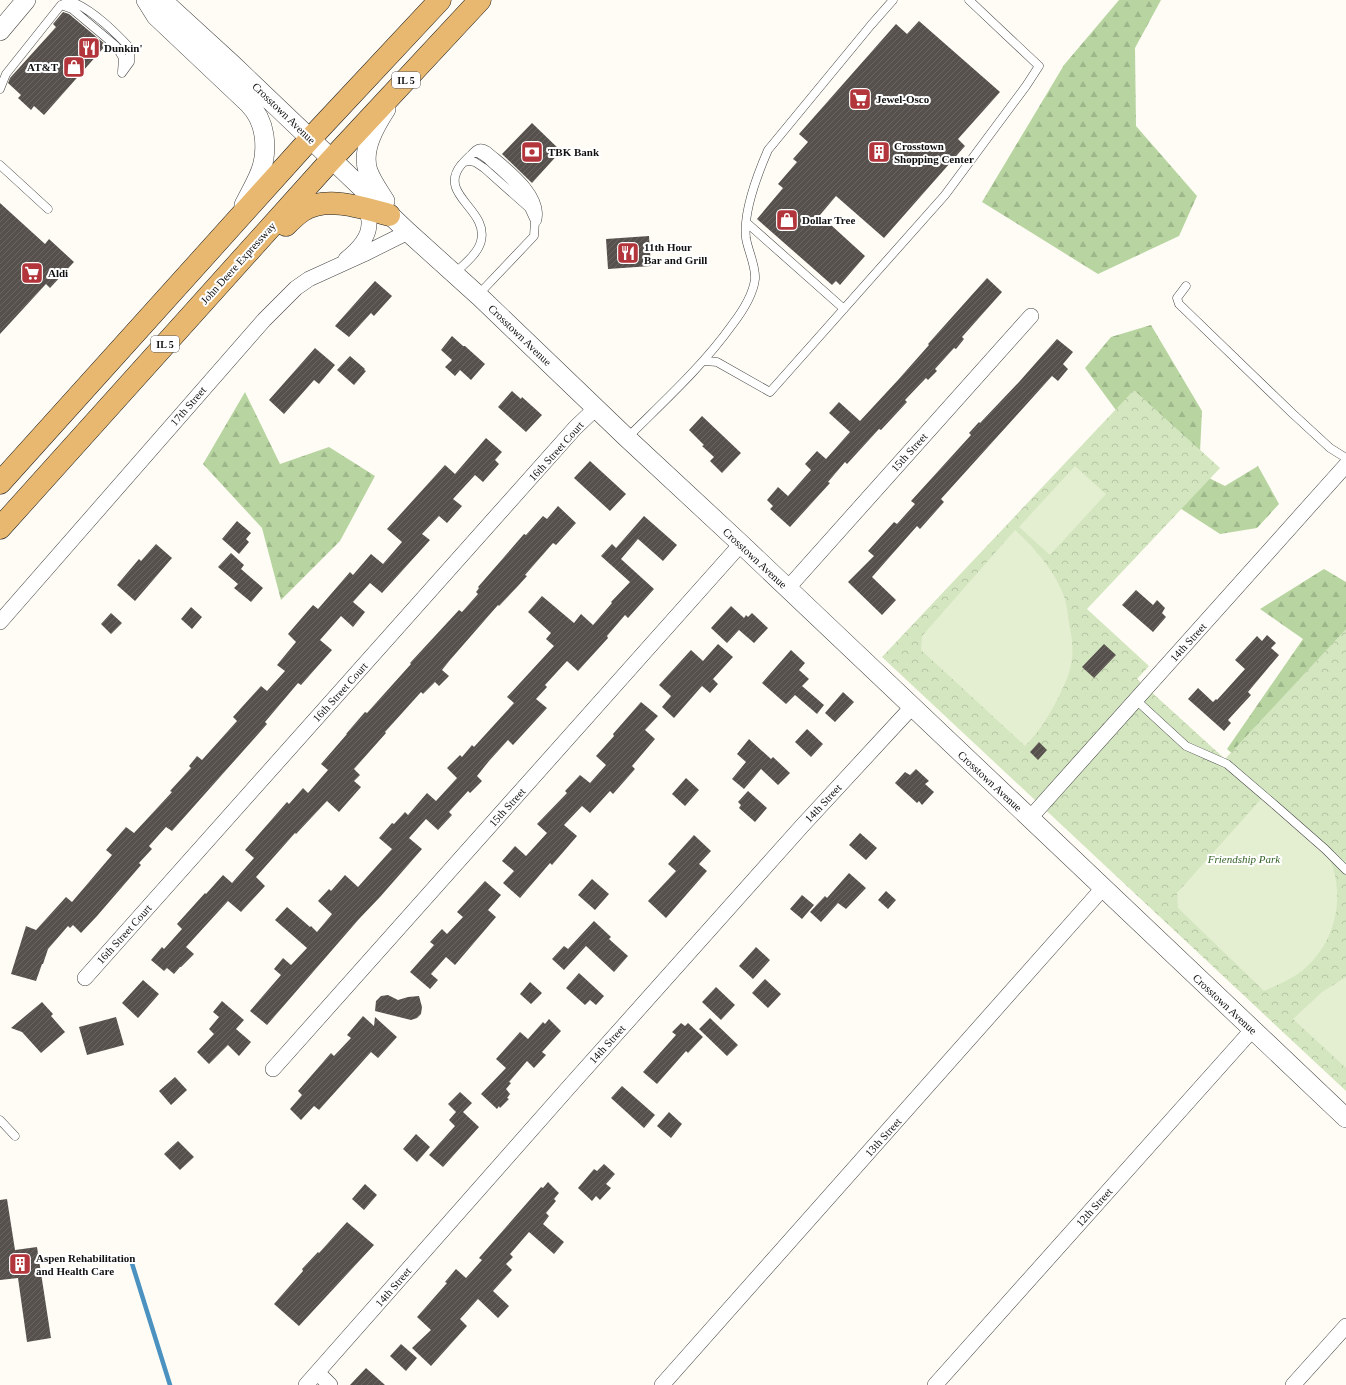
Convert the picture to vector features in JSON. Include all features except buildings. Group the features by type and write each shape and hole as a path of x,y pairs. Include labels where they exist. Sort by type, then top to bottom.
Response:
{"highway":[{"name":"IL 5","path":"0,483 310,139 440,0"},
{"name":"John Deere Expressway","path":"0,528 331,160 480,0"},
{"path":"124,390 213,308 293,217 302,210 312,206 334,203 346,204 365,208 400,224"}],"street":[{"path":"0,31 26,0"},
{"path":"146,0 156,16 248,103 258,115 263,128 265,155 258,179 237,220"},
{"name":"Crosstown Avenue","path":"162,0 233,65 358,186 478,295 627,438 741,544 1346,1118"},
{"path":"400,224 374,185 368,170 368,145 380,118 413,72"},
{"path":"341,264 355,251 370,225 358,186"},
{"name":"17th Street","path":"0,622 269,315 296,288 309,279 370,251 400,224"},
{"name":"15th Street","path":"788,589 1031,316"},
{"name":"16th Street Court","path":"86,978 570,434 596,408"},
{"name":"14th Street","path":"1030,818 1346,465"},
{"name":"15th Street","path":"273,1069 741,544"},
{"name":"14th Street","path":"306,1385 568,1087 802,826 912,707"},
{"name":"13th Street","path":"662,1385 1103,888"},
{"name":"12th Street","path":"935,1385 1253,1029"},
{"path":"1293,1385 1346,1326"},
{"path":"318,1373 330,1385"}],"lane":[{"path":"627,438 704,361 718,345 744,309 755,278 746,237 747,218 759,171 768,150 893,0"},
{"path":"704,361 717,362 770,392 945,195 1026,86 1039,66 969,0"},
{"path":"0,89 6,74 61,5 70,1 79,4 114,32 130,48 130,62 122,73"},
{"path":"454,274 475,253 482,240 480,222 460,197 455,188 454,178 457,170 466,159 478,148 482,148 488,150 526,187 535,201 538,217 534,232 478,295"},
{"path":"466,159 475,162 484,168 530,208 535,221 534,232"},
{"path":"0,165 48,209"},
{"path":"747,223 844,309"},
{"path":"1186,286 1176,298 1179,304 1330,448 1346,458"},
{"path":"1136,700 1186,746 1227,764 1325,849 1346,870"},
{"path":"0,1120 15,1136"}],"green space":[{"path":"1119,0 1161,0 1135,48 1136,126 1197,196 1179,236 1098,274 982,202 1064,65"},
{"path":"1151,325 1202,411 1199,473 1225,486 1258,466 1279,504 1257,528 1220,534 1138,481 1121,417 1085,368 1111,337"},
{"name":"Friendship Park","path":"1134,390 1220,468 1087,609 1149,666 1137,679 1225,759 1346,629 1346,1091 882,657"},
{"path":"245,392 280,464 329,447 375,476 340,541 281,600 262,528 203,464"},
{"path":"1075,466 1106,494 1050,555 1019,527"},
{"path":"1015,530 1038,553 1051,570 1061,589 1066,602 1072,644 1071,665 1064,687 1045,722 1025,746 921,650 922,636"},
{"path":"1324,569 1346,582 1346,856 1227,749 1303,639 1260,609"},
{"path":"1262,798 1330,859 1335,874 1337,890 1337,905 1334,920 1330,934 1323,948 1302,971 1288,980 1264,991 1178,908 1177,893"},
{"path":"1346,977 1346,1068 1293,1019 1322,992"}],"waterway":[{"path":"130,1257 170,1385"}],"place":[{"name":"Dunkin'","path":"89,48"},
{"name":"AT&T","path":"74,67"},
{"name":"Jewel-Osco","path":"860,99"},
{"name":"TBK Bank","path":"532,152"},
{"name":"Crosstown Shopping Center","path":"879,152"},
{"name":"Dollar Tree","path":"787,220"},
{"name":"11th Hour Bar and Grill","path":"628,253"},
{"name":"Aldi","path":"32,273"},
{"name":"Aspen Rehabilitation and Health Care","path":"20,1264"}]}
